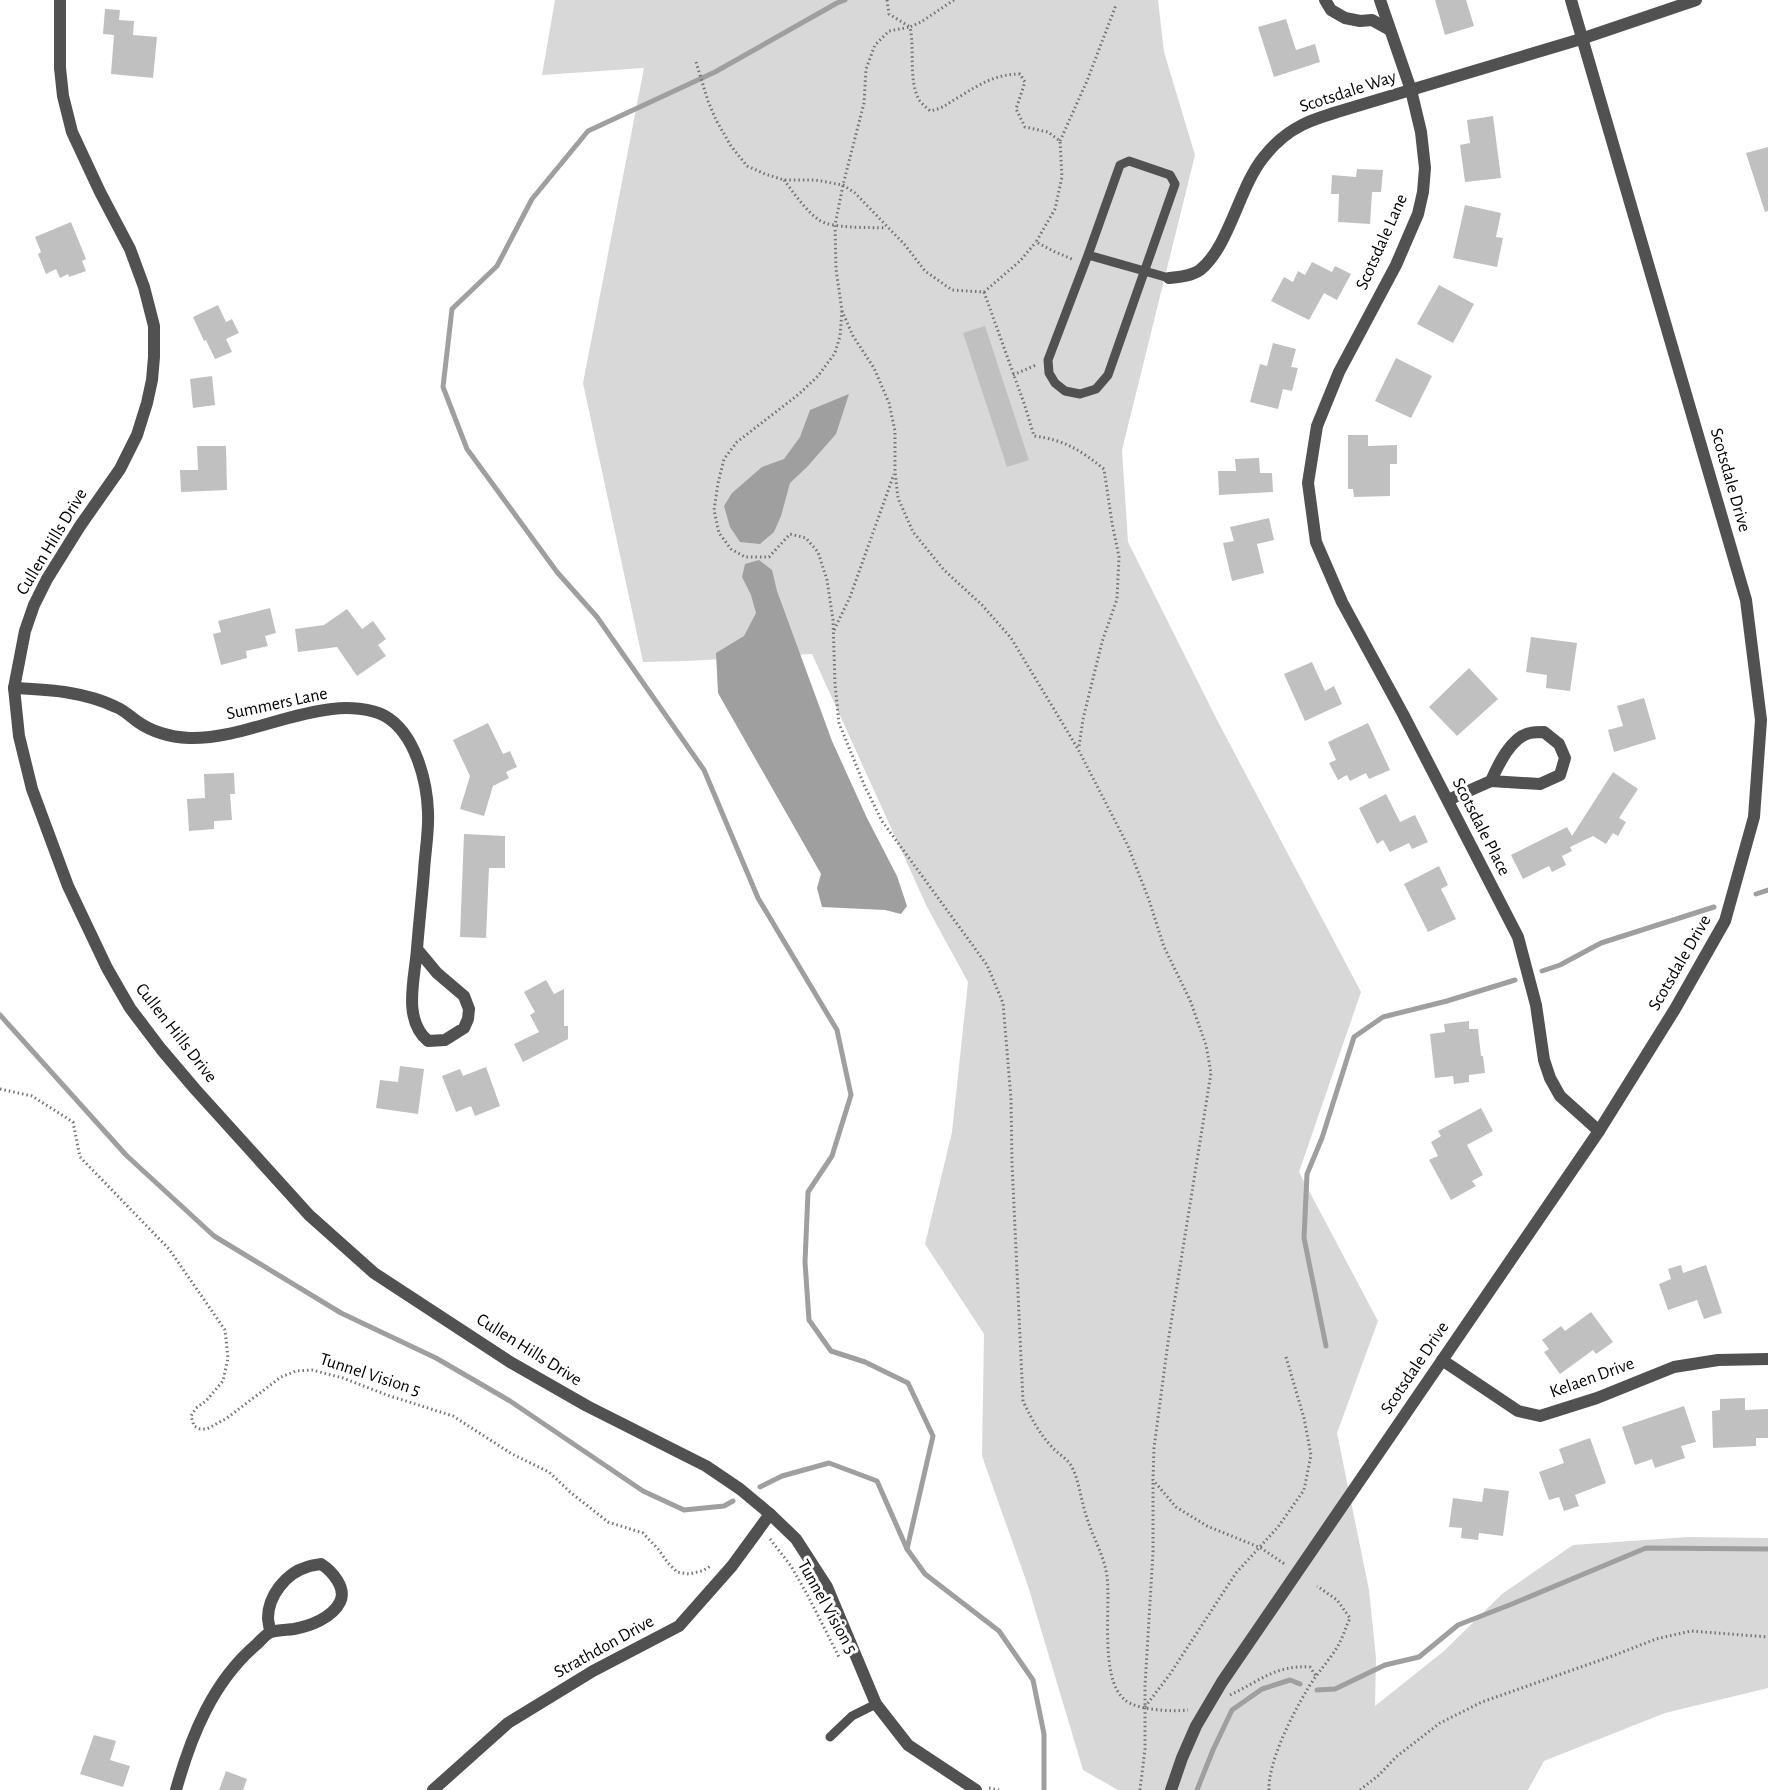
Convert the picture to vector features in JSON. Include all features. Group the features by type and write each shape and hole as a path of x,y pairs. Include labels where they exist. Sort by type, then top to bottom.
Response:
{"street":[{"name":"Cullen Hills Drive","path":"60,0 60,68 63,96 72,132 130,249 144,287 154,326 154,357 147,403 137,435 120,469 69,544 34,605 25,631 14,688 19,736 32,789 68,886 107,968 130,1008 161,1049 309,1215 374,1273 510,1362 588,1406 706,1466 740,1489 770,1514 796,1539 827,1587 876,1704 908,1745 976,1790"},
{"path":"1325,0 1331,10 1345,18 1360,21 1372,20 1390,30"},
{"name":"Scotsdale Way","path":"1169,278 1199,271 1216,252 1252,175 1277,143 1301,125 1411,90 1380,0"},
{"name":"Scotsdale Drive","path":"1171,1790 1182,1758 1207,1707 1599,1131 1675,1009 1725,921 1754,817 1761,720 1746,600 1571,0"},
{"path":"1411,90 1581,39 1696,0"},
{"name":"Scotsdale Lane","path":"1316,538 1308,483 1317,426 1339,372 1396,265 1418,214 1424,192 1424,150 1411,90"},
{"name":"Scotsdale Place","path":"1316,538 1342,602 1518,937 1536,1005 1544,1060 1550,1078 1560,1096 1599,1131"},
{"name":"Summers Lane","path":"14,688 59,690 91,697 118,707 139,723 163,735 188,738 212,738 295,716 332,709 362,709 385,716 410,741 420,764 428,813 411,1005 421,1035 429,1041 445,1040 464,1028 469,1009 464,996 437,973 417,949"},
{"path":"1448,800 1491,781 1540,784 1560,775 1565,758 1559,744 1544,732 1528,733 1512,745 1500,761 1491,781"},
{"name":"Kelaen Drive","path":"1442,1360 1518,1411 1540,1416 1597,1398 1674,1367 1718,1360 1768,1359"},
{"name":"Strathdon Drive","path":"433,1790 508,1723 593,1671 679,1626 732,1566 770,1514"},
{"path":"176,1790 194,1734 215,1694 244,1654 270,1632 296,1629 333,1612 341,1600 341,1590 331,1571 321,1564 306,1567 292,1574 281,1585 273,1598 268,1617 270,1632"}],"lane":[{"path":"1129,161 1170,176 1175,184 1145,271 1108,375 1096,389 1080,394 1065,391 1055,383 1049,373 1048,360 1120,165 1129,161"},
{"path":"1086,259 1169,278"},
{"path":"830,1737 852,1716 876,1704"}],"path":[{"path":"887,0 889,14 910,27 914,83 920,102 930,111 943,108 990,79 1004,74 1020,74 1025,82 1016,109 1025,127 1048,132 1060,141"},
{"path":"954,0 921,22 910,27 889,31 875,45 866,69 864,103 835,225 836,269 842,311 840,336 835,353 818,376 799,394 737,442 724,459 717,483 714,510 719,533 731,549 745,557 769,557 790,534 806,538 818,552 827,580 834,632 835,684 839,723 882,821 987,965 1002,1004 1011,1099 1023,1401 1035,1426 1071,1466 1087,1518 1099,1546 1109,1593 1109,1664 1115,1686 1126,1701 1161,1711 1185,1711 1207,1707 1271,1673 1294,1666 1310,1667 1316,1676"},
{"path":"696,62 716,120 731,146 747,166 784,180 815,180 843,185 855,193 905,245 926,271 952,290 984,292 1020,261 1036,242 1054,209 1062,177 1060,141 1087,81 1116,5"},
{"path":"784,180 820,221 835,225 888,228"},
{"path":"1036,242 1053,251 1086,259"},
{"path":"984,292 1034,436 1071,446 1104,469 1119,557 1117,599 1102,642 1078,749"},
{"path":"842,311 853,336 874,368 890,403 895,431 895,472 898,498 913,532 944,570 982,606 1011,639 1078,749 1128,846 1164,947 1190,1000 1206,1045 1211,1072 1168,1342 1154,1448 1153,1552 1144,1686 1145,1749 1140,1790"},
{"path":"1013,375 1048,360"},
{"path":"834,632 850,597 895,472"},
{"name":"Tunnel Vision 5","path":"0,1089 32,1096 73,1122 80,1157 170,1249 225,1330 228,1358 223,1381 206,1401 196,1408 191,1416 194,1426 207,1429 235,1412 281,1377 297,1371 312,1370 344,1378 387,1395 453,1416 512,1454 549,1472 570,1492 608,1521 643,1533 677,1572 689,1574 702,1571 714,1564"},
{"path":"1145,1707 1170,1674 1236,1573 1261,1548 1304,1490 1311,1455 1304,1418 1286,1357"},
{"path":"1153,1480 1176,1508 1207,1526 1261,1548 1287,1566"},
{"name":"Tunnel Vision 5","path":"768,1535 791,1566 843,1665"},
{"path":"1269,1790 1269,1780 1276,1753 1306,1690 1339,1645 1350,1618 1337,1600 1317,1586"},
{"path":"1360,1790 1396,1757 1440,1723 1482,1702 1615,1656 1656,1639 1691,1631 1768,1637"}],"shaded area":[{"path":"555,0 1158,0 1164,52 1195,155 1122,450 1128,542 1215,716 1361,992 1299,1172 1378,1321 1337,1433 1369,1590 1376,1658 1375,1706 1444,1651 1502,1594 1573,1545 1688,1537 1768,1538 1768,1688 1665,1713 1544,1761 1528,1790 1118,1790 1083,1770 1028,1586 982,1456 984,1334 925,1244 952,1132 968,982 927,907 812,654 643,662 583,383 644,68 542,75"},
{"path":"849,394 836,434 790,483 774,532 760,544 740,542 730,527 724,506 732,493 762,467 784,459 800,437 810,410"},
{"path":"759,560 772,570 777,591 832,741 867,818 897,876 907,906 901,914 885,910 822,907 817,888 821,874 718,693 716,653 744,636 756,613 751,595 742,577 745,564"}],"building":[{"path":"1435,0 1466,0 1474,26 1445,35"},
{"path":"105,9 120,10 119,20 134,21 133,35 157,37 153,78 111,74 114,35 103,34"},
{"path":"1286,19 1296,50 1315,44 1320,62 1274,77 1258,27"},
{"path":"1493,116 1501,178 1465,182 1460,145 1470,143 1467,120"},
{"path":"1768,147 1768,211 1765,212 1746,153"},
{"path":"1357,169 1383,170 1381,192 1372,192 1370,224 1338,222 1339,194 1331,194 1332,175 1356,177"},
{"path":"1465,205 1501,213 1496,237 1503,238 1497,267 1453,258"},
{"path":"71,222 86,259 82,261 86,271 60,278 56,269 46,274 38,254 41,252 35,237"},
{"path":"1312,262 1332,272 1335,266 1351,274 1337,300 1324,293 1309,320 1271,301 1284,277 1293,282 1298,271 1305,275"},
{"path":"1439,285 1474,304 1453,343 1417,324"},
{"path":"218,305 226,322 232,319 239,333 226,339 232,352 215,359 193,317"},
{"path":"985,326 1029,460 1007,467 963,333"},
{"path":"1273,343 1296,349 1291,367 1298,368 1292,391 1283,389 1278,409 1250,402 1260,364 1267,366"},
{"path":"1396,358 1432,376 1411,418 1375,401"},
{"path":"212,376 215,405 193,408 190,379"},
{"path":"1348,435 1368,435 1368,446 1397,445 1397,464 1390,464 1390,496 1354,497 1353,489 1348,489"},
{"path":"197,446 226,446 227,490 181,492 180,470 198,470"},
{"path":"1259,458 1260,473 1272,473 1273,492 1219,495 1218,471 1236,471 1235,459"},
{"path":"1269,518 1274,540 1257,544 1264,573 1232,581 1223,543 1234,541 1230,527"},
{"path":"270,608 276,633 265,636 268,646 246,651 247,658 221,665 213,634 221,632 218,621"},
{"path":"347,609 362,629 373,621 386,639 378,645 386,656 357,676 337,647 298,652 295,629 324,625"},
{"path":"1531,637 1577,643 1570,691 1546,688 1547,675 1526,672"},
{"path":"1312,662 1325,691 1334,686 1342,704 1305,721 1284,674"},
{"path":"1469,668 1498,699 1457,736 1429,707"},
{"path":"1644,698 1656,739 1614,752 1608,730 1623,726 1617,706"},
{"path":"488,723 503,754 510,751 517,767 506,772 509,778 493,786 484,816 460,809 470,776 453,740"},
{"path":"1368,723 1390,770 1369,779 1366,773 1350,781 1347,775 1338,780 1329,763 1336,760 1328,742"},
{"path":"1613,772 1638,789 1619,818 1626,822 1618,836 1613,833 1606,844 1593,836 1570,847 1572,851 1562,856 1566,865 1552,872 1549,866 1523,879 1511,855 1567,827 1572,836"},
{"path":"234,773 235,794 230,794 232,820 214,821 214,829 189,831 187,799 205,798 204,774"},
{"path":"1386,794 1400,822 1415,815 1428,842 1412,849 1409,843 1390,852 1383,840 1377,844 1359,808"},
{"path":"464,834 505,836 505,868 489,868 486,938 460,937"},
{"path":"1439,866 1448,885 1441,889 1456,919 1428,932 1404,884"},
{"path":"546,980 554,994 564,989 564,1026 568,1026 568,1039 523,1062 514,1044 539,1032 530,1015 535,1012 524,992"},
{"path":"1469,1021 1469,1029 1478,1029 1485,1073 1469,1075 1469,1082 1454,1084 1453,1076 1435,1078 1430,1034 1445,1032 1444,1024"},
{"path":"400,1066 424,1069 418,1114 376,1108 380,1080 398,1082"},
{"path":"486,1067 500,1106 475,1116 471,1106 456,1112 442,1076 460,1069 463,1076"},
{"path":"1481,1108 1493,1131 1467,1145 1483,1175 1472,1181 1476,1186 1451,1200 1429,1160 1438,1156 1431,1142 1441,1136 1438,1131"},
{"path":"1681,1265 1683,1273 1706,1265 1722,1313 1704,1319 1697,1300 1668,1310 1659,1284 1671,1279 1668,1269"},
{"path":"1591,1312 1613,1342 1596,1354 1593,1350 1560,1374 1544,1352 1549,1349 1542,1340 1561,1326 1565,1331"},
{"path":"1745,1398 1745,1410 1768,1409 1768,1438 1756,1438 1756,1446 1713,1448 1712,1411 1720,1410 1720,1399"},
{"path":"1684,1406 1696,1442 1681,1446 1685,1458 1655,1468 1652,1459 1635,1465 1622,1427"},
{"path":"1590,1438 1606,1483 1575,1495 1579,1506 1564,1511 1559,1497 1549,1500 1539,1472 1564,1463 1559,1449"},
{"path":"1484,1488 1509,1491 1503,1536 1479,1533 1478,1540 1461,1538 1462,1528 1449,1527 1453,1498 1482,1502"},
{"path":"94,1735 116,1741 110,1760 130,1766 123,1787 80,1774"},
{"path":"226,1771 247,1779 243,1790 219,1790"}],"waterway":[{"path":"845,0 715,72 588,131 532,199 497,266 452,309 443,387 467,449 557,572 597,617 704,770 758,898 837,1030 851,1095 832,1156 808,1192 805,1262 809,1320 831,1351 865,1362 908,1383 933,1436 907,1549 925,1574 999,1631 1033,1680 1044,1734 1044,1790"},
{"path":"1756,894 1768,890"},
{"path":"1542,971 1560,965 1601,943 1714,907"},
{"path":"1326,1346 1304,1238 1307,1174 1322,1138 1354,1037 1383,1017 1447,1001 1515,980"},
{"path":"0,1015 126,1155 214,1236 341,1313 436,1358 510,1401 643,1491 684,1510 724,1506 733,1501"},
{"path":"760,1487 782,1476 829,1463 877,1481 907,1549"},
{"path":"1317,1690 1335,1689 1385,1665 1419,1657 1458,1625 1646,1548 1768,1549"},
{"path":"1197,1790 1232,1710 1262,1689 1290,1680 1300,1684"}]}
